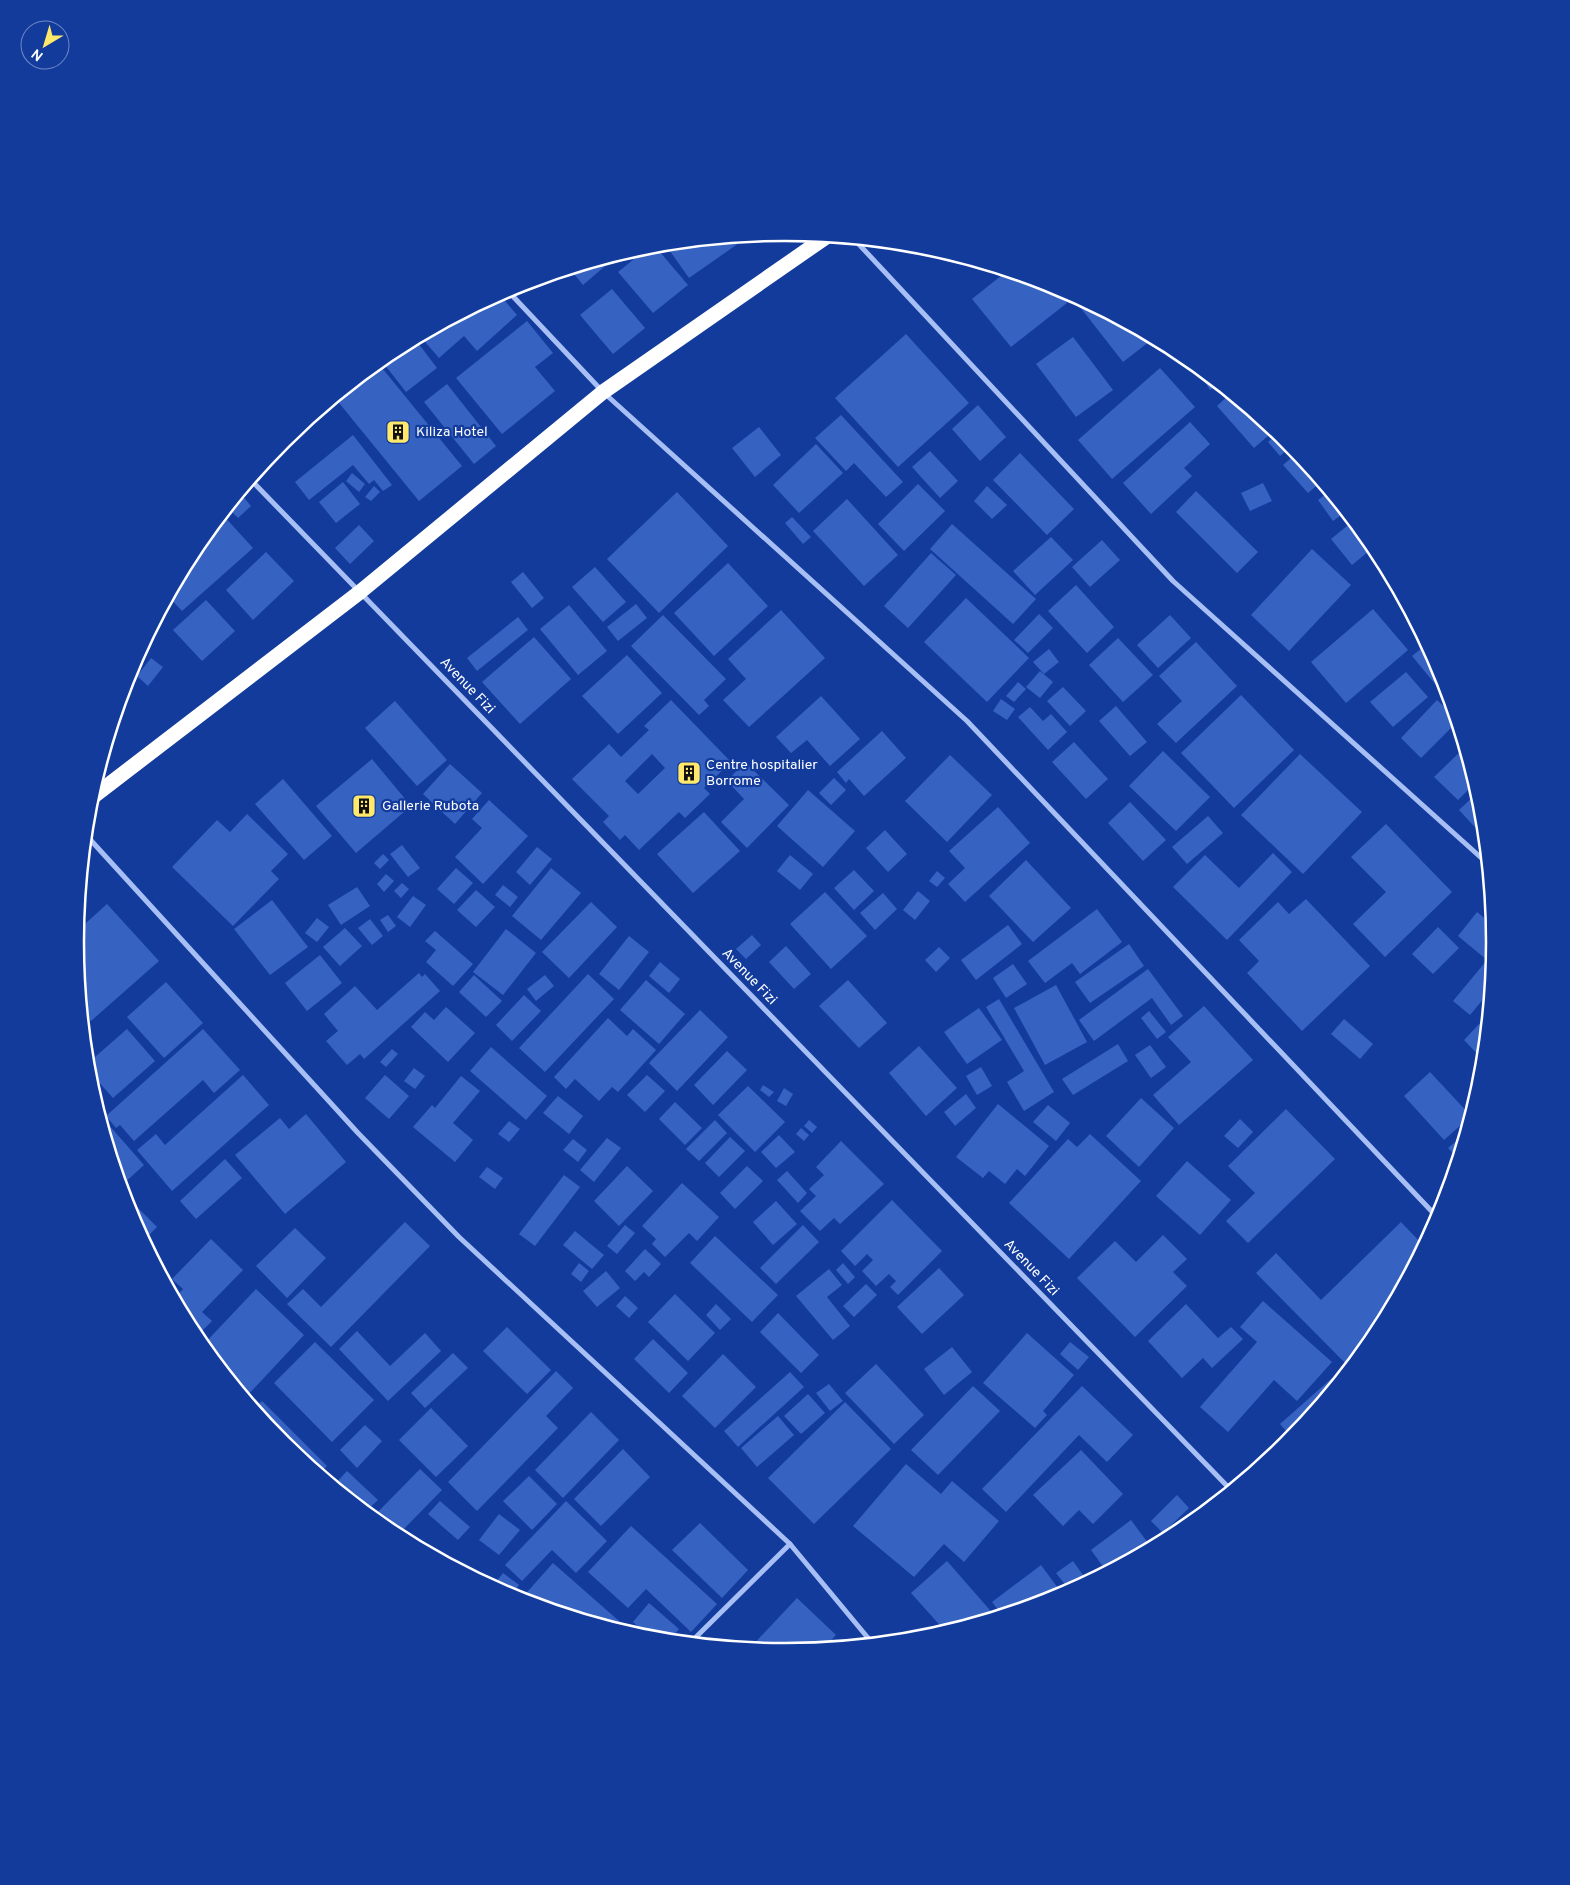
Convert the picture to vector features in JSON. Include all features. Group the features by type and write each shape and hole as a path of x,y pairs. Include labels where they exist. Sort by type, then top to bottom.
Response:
{"highway":[{"path":"101,791 360,592 603,392 815,242"}],"street":[{"path":"860,246 1173,581 1480,855"},
{"path":"513,297 603,392 967,721 1432,1212"},
{"name":"Avenue Fizi","path":"255,484 1227,1486"},
{"path":"92,841 358,1133 459,1237 790,1544 869,1639"},
{"path":"695,1638 790,1544"}],"building":[{"path":"739,243 689,278 670,251"},
{"path":"661,253 688,285 653,313 618,272 635,258"},
{"path":"607,264 583,285 574,274"},
{"path":"1001,275 1053,295 1067,303 1011,347 972,299"},
{"path":"612,289 645,328 613,354 580,315"},
{"path":"505,301 517,315 477,351 464,336 439,358 424,341 434,335"},
{"path":"1080,307 1148,342 1123,362"},
{"path":"527,321 553,353 535,367 555,391 502,434 456,378"},
{"path":"906,334 969,403 898,467 835,398"},
{"path":"1073,337 1113,390 1076,417 1036,364"},
{"path":"419,344 437,368 406,392 386,366"},
{"name":"Kiliza Hotel","path":"382,368 462,466 419,501 338,402"},
{"path":"1160,368 1195,407 1112,479 1078,440"},
{"path":"1204,380 1214,387 1210,390"},
{"path":"447,384 496,446 474,464 424,402"},
{"path":"1226,398 1269,435 1254,448 1217,406"},
{"path":"978,405 1006,437 980,461 952,429"},
{"path":"841,415 903,482 886,497 854,463 846,471 815,438"},
{"path":"1190,422 1210,444 1184,468 1192,476 1151,514 1123,483"},
{"path":"759,427 781,455 755,477 732,448"},
{"path":"353,435 392,485 383,491 374,480 369,484 353,465 309,500 295,482"},
{"path":"1272,438 1285,452 1280,456 1268,442"},
{"path":"816,444 843,473 799,513 773,485"},
{"path":"930,451 958,481 940,498 912,467"},
{"path":"1020,453 1074,509 1047,535 993,480"},
{"path":"1291,458 1317,486 1308,493 1283,465"},
{"path":"352,473 365,484 359,492 346,481"},
{"path":"343,482 360,504 336,523 319,502"},
{"path":"1263,483 1272,501 1250,511 1241,493"},
{"path":"918,484 945,511 904,551 878,524"},
{"path":"374,486 380,492 371,501 365,497"},
{"path":"987,486 1007,505 992,519 974,501"},
{"path":"1196,491 1258,552 1237,573 1176,512"},
{"path":"677,492 728,546 659,613 607,559"},
{"path":"1324,495 1340,515 1333,521 1318,500"},
{"path":"244,498 251,506 238,518 232,512"},
{"path":"847,499 898,555 864,586 813,531"},
{"path":"792,517 811,537 803,544 785,523"},
{"path":"227,519 253,548 182,611 173,601 202,553"},
{"path":"952,524 1036,599 1013,624 930,549"},
{"path":"359,525 374,541 350,564 335,548"},
{"path":"1348,525 1368,552 1352,565 1331,539"},
{"path":"1051,537 1073,560 1035,595 1013,571"},
{"path":"1102,540 1120,560 1090,587 1072,567"},
{"path":"1312,549 1351,585 1289,651 1251,615"},
{"path":"266,552 294,581 253,620 226,590"},
{"path":"931,553 956,575 908,628 884,606"},
{"path":"728,563 768,606 714,656 674,613"},
{"path":"595,567 626,602 603,622 572,587"},
{"path":"523,572 544,598 532,608 511,582"},
{"path":"1076,585 1114,627 1087,653 1048,611"},
{"path":"966,598 1029,658 987,702 924,642"},
{"path":"206,600 235,631 202,661 173,630"},
{"path":"636,604 647,618 618,641 607,627"},
{"path":"569,605 607,651 578,675 540,629"},
{"path":"1373,609 1408,650 1346,703 1311,662"},
{"path":"781,610 825,658 749,727 723,700 746,679 728,659"},
{"path":"1039,614 1053,628 1028,653 1014,640"},
{"path":"663,615 726,679 704,700 709,706 699,715 631,646"},
{"path":"1170,615 1191,638 1158,668 1137,645"},
{"path":"518,617 528,630 477,671 467,658"},
{"path":"534,637 571,679 520,724 482,682"},
{"path":"1118,638 1153,675 1123,702 1089,665"},
{"path":"1196,642 1237,686 1176,743 1157,724 1182,701 1159,676"},
{"path":"1421,648 1438,688 1412,656"},
{"path":"1049,649 1059,662 1044,674 1033,662"},
{"path":"627,655 662,693 618,734 582,696"},
{"path":"151,658 163,667 148,686 137,676"},
{"path":"1040,671 1053,682 1040,698 1026,687"},
{"path":"1406,672 1428,697 1393,727 1370,702"},
{"path":"1018,682 1026,689 1014,702 1006,696"},
{"path":"1063,687 1086,711 1070,726 1047,701"},
{"path":"1241,695 1294,750 1234,808 1181,753"},
{"path":"821,696 860,739 830,766 807,740 791,753 776,737"},
{"path":"1001,699 1015,709 1007,720 993,711"},
{"name":"Centre hospitalier Borrome","path":"671,700 731,762 704,788 710,794 685,818 679,812 639,850 625,835 620,840 603,822 609,816 572,779 609,744 621,757 649,730 644,726","holes":["652,754 665,768 638,794 625,781"]},
{"path":"1437,700 1446,708 1452,727 1421,758 1401,738"},
{"path":"395,701 447,760 417,786 365,728"},
{"path":"1116,706 1147,742 1130,756 1099,721"},
{"path":"1030,707 1043,721 1051,714 1067,732 1048,750 1018,717"},
{"path":"882,731 906,758 864,796 849,779 846,783 837,772"},
{"path":"1074,742 1108,779 1086,799 1052,762"},
{"path":"1163,751 1210,797 1176,831 1129,786"},
{"path":"1459,752 1469,789 1458,800 1434,777"},
{"path":"1300,754 1362,812 1303,874 1241,815"},
{"path":"950,755 992,795 947,842 905,801"},
{"name":"Gallerie Rubota","path":"372,759 411,806 356,853 316,806"},
{"path":"745,762 789,805 747,848 721,822 744,799 727,781"},
{"path":"450,764 482,793 455,824 423,794"},
{"path":"834,778 846,790 831,805 819,793"},
{"path":"283,779 332,836 304,860 255,804"},
{"path":"808,790 855,831 823,867 777,826"},
{"path":"1471,798 1477,829 1459,810"},
{"path":"489,800 528,836 483,884 455,857 482,828 472,819"},
{"path":"1130,802 1166,840 1143,861 1108,823"},
{"path":"998,807 1030,843 965,902 948,884 965,868 949,851"},
{"path":"704,812 740,851 693,893 657,854"},
{"path":"247,814 288,854 271,871 279,879 233,926 172,867 217,820 230,832"},
{"path":"1208,816 1223,833 1187,864 1172,847"},
{"path":"1386,824 1452,892 1385,957 1353,924 1386,892 1351,857"},
{"path":"885,830 907,854 888,872 866,848"},
{"path":"402,845 420,868 408,877 390,854"},
{"path":"537,847 552,859 530,885 516,872"},
{"path":"1273,853 1292,872 1227,940 1173,887 1205,855 1239,888"},
{"path":"383,854 389,860 380,869 374,863"},
{"path":"790,855 813,874 800,890 777,871"},
{"path":"1026,860 1071,908 1033,942 989,896"},
{"path":"456,868 473,883 454,904 437,889"},
{"path":"551,868 581,893 541,940 512,916"},
{"path":"854,870 874,891 854,910 834,888"},
{"path":"937,871 945,878 937,887 929,881"},
{"path":"386,874 394,881 384,892 377,884"},
{"path":"402,883 409,889 401,898 394,891"},
{"path":"503,885 518,897 510,907 495,895"},
{"path":"357,887 370,906 341,925 328,905"},
{"path":"476,890 495,907 476,927 457,910"},
{"path":"918,891 930,901 915,920 903,910"},
{"path":"825,892 867,936 831,969 790,924"},
{"path":"883,893 897,909 875,930 860,913"},
{"path":"413,896 426,905 410,927 397,917"},
{"path":"1306,899 1370,966 1302,1031 1247,973 1259,961 1239,940 1278,902 1289,914"},
{"path":"272,900 308,947 270,975 234,929"},
{"path":"591,902 617,927 569,978 542,952"},
{"path":"107,904 159,961 91,1021 88,1018 85,988 84,924"},
{"path":"1097,909 1122,942 1080,974 1072,963 1045,983 1028,961"},
{"path":"1477,912 1485,919 1486,959 1458,936"},
{"path":"388,915 396,926 388,932 380,920"},
{"path":"317,918 329,927 317,942 305,933"},
{"path":"370,919 383,936 372,945 358,928"},
{"path":"1008,925 1022,944 976,980 961,960"},
{"path":"1438,927 1459,948 1433,974 1412,954"},
{"path":"345,928 362,946 340,966 323,947"},
{"path":"506,929 536,953 503,995 473,972"},
{"path":"435,931 473,964 453,986 426,962 436,950 425,941"},
{"path":"752,935 761,945 746,959 736,949"},
{"path":"629,936 649,952 619,990 599,974"},
{"path":"1129,944 1144,966 1090,1003 1075,982"},
{"path":"786,946 811,974 794,989 769,962"},
{"path":"939,947 950,958 936,972 925,960"},
{"path":"320,955 342,983 307,1011 285,983"},
{"path":"660,962 680,979 669,993 649,976"},
{"path":"1486,962 1484,998 1470,1015 1453,1001"},
{"path":"1013,964 1027,984 1006,998 993,978"},
{"path":"1148,969 1183,1016 1171,1025 1152,998 1094,1041 1079,1020"},
{"path":"419,973 422,977 425,974 440,991 364,1059 360,1054 347,1065 326,1041 338,1031 324,1014 355,986 377,1010"},
{"path":"588,974 614,999 545,1072 519,1048"},
{"path":"474,975 502,1001 486,1017 459,992"},
{"path":"545,975 554,986 536,1001 527,989"},
{"path":"646,980 685,1014 659,1044 620,1010"},
{"path":"848,980 887,1023 859,1048 819,1006"},
{"path":"166,982 203,1023 164,1058 127,1017"},
{"path":"1056,985 1087,1042 1045,1065 1014,1008"},
{"path":"524,995 541,1011 512,1041 496,1025"},
{"path":"999,999 1054,1092 1024,1111 1007,1082 1024,1071 986,1007"},
{"path":"1204,1006 1253,1060 1179,1125 1153,1095 1191,1062 1168,1037"},
{"path":"446,1007 475,1033 448,1062 411,1027 425,1012 434,1020"},
{"path":"979,1008 1002,1040 967,1064 944,1032"},
{"path":"700,1010 728,1037 677,1091 649,1063"},
{"path":"1149,1011 1166,1032 1157,1039 1141,1018"},
{"path":"608,1018 627,1036 633,1029 656,1050 618,1092 612,1087 599,1101 575,1079 566,1089 554,1077"},
{"path":"1344,1019 1373,1044 1360,1059 1331,1034"},
{"path":"1481,1022 1477,1054 1464,1040"},
{"path":"127,1029 155,1061 113,1098 97,1080 94,1058"},
{"path":"203,1029 240,1070 214,1093 203,1080 134,1141 120,1125 116,1128 106,1116"},
{"path":"1118,1044 1128,1061 1073,1095 1062,1079"},
{"path":"1150,1045 1166,1067 1151,1078 1135,1055"},
{"path":"919,1046 957,1088 926,1116 889,1073"},
{"path":"491,1047 547,1096 526,1120 470,1071"},
{"path":"392,1049 398,1054 386,1067 380,1062"},
{"path":"727,1051 747,1070 713,1105 694,1085"},
{"path":"981,1067 992,1086 977,1095 966,1076"},
{"path":"414,1068 425,1076 415,1089 404,1081"},
{"path":"1430,1072 1465,1110 1462,1124 1444,1140 1404,1096"},
{"path":"243,1075 269,1105 172,1191 137,1150 156,1134 165,1145"},
{"path":"385,1075 409,1096 389,1119 365,1098"},
{"path":"647,1075 665,1091 645,1112 627,1095"},
{"path":"461,1076 480,1091 453,1123 473,1140 455,1162 413,1127 432,1105 435,1108"},
{"path":"763,1085 774,1092 769,1097 760,1090"},
{"path":"748,1086 785,1122 755,1152 718,1115"},
{"path":"784,1088 793,1094 786,1106 777,1101"},
{"path":"966,1094 976,1108 955,1126 944,1112"},
{"path":"558,1096 583,1116 569,1134 543,1113"},
{"path":"1141,1098 1174,1128 1139,1167 1106,1136"},
{"path":"675,1102 702,1128 685,1145 659,1119"},
{"path":"998,1104 1049,1146 1025,1176 1017,1169 1005,1184 989,1171 983,1178 956,1157"},
{"path":"1048,1105 1070,1123 1056,1141 1033,1122"},
{"path":"1286,1109 1335,1159 1248,1243 1226,1221 1255,1193 1228,1166"},
{"path":"306,1114 346,1162 285,1214 235,1155 280,1118 289,1129"},
{"path":"1240,1119 1253,1132 1238,1148 1224,1136"},
{"path":"715,1120 727,1133 699,1161 686,1149"},
{"path":"809,1120 817,1127 812,1133 804,1126"},
{"path":"509,1121 520,1129 509,1142 498,1134"},
{"path":"108,1124 144,1165 126,1181"},
{"path":"801,1128 809,1135 804,1141 796,1134"},
{"path":"1090,1134 1141,1181 1069,1259 1009,1203 1068,1139 1077,1147"},
{"path":"779,1135 795,1152 776,1168 761,1152"},
{"path":"730,1137 745,1151 719,1177 705,1163"},
{"path":"607,1138 621,1148 594,1182 580,1170"},
{"path":"573,1139 587,1150 578,1162 563,1150"},
{"path":"1457,1140 1453,1153 1448,1148"},
{"path":"841,1141 884,1184 840,1224 834,1218 820,1231 800,1211 816,1196 809,1189 824,1175 816,1167"},
{"path":"225,1159 242,1178 196,1219 180,1201"},
{"path":"1187,1161 1231,1200 1200,1235 1156,1196"},
{"path":"627,1166 653,1191 619,1226 594,1201"},
{"path":"747,1166 763,1181 735,1209 720,1193"},
{"path":"487,1167 503,1178 495,1189 479,1177"},
{"path":"787,1171 807,1193 798,1203 777,1180"},
{"path":"564,1175 580,1187 535,1246 519,1234"},
{"path":"682,1183 719,1217 697,1241 689,1233 665,1257 652,1244 656,1239 642,1226"},
{"path":"892,1200 942,1251 898,1295 890,1287 896,1281 889,1274 876,1286 862,1271 873,1260 867,1254 855,1266 841,1251"},
{"path":"776,1201 797,1224 773,1245 753,1222"},
{"path":"135,1205 157,1227 148,1236"},
{"path":"405,1222 430,1246 331,1347 287,1304 303,1289 321,1307"},
{"path":"1401,1222 1419,1241 1392,1293 1368,1332 1345,1363 1256,1273 1276,1253 1321,1300"},
{"path":"625,1225 635,1233 617,1254 607,1246"},
{"path":"803,1225 819,1242 776,1284 760,1268"},
{"path":"295,1228 326,1258 287,1298 256,1266"},
{"path":"575,1231 604,1255 592,1269 563,1245"},
{"path":"1163,1235 1187,1259 1173,1272 1187,1286 1135,1337 1077,1278 1115,1241 1136,1262"},
{"path":"715,1236 778,1295 752,1322 690,1263"},
{"path":"211,1239 243,1270 202,1312 212,1321 202,1331 179,1294 183,1289 172,1279"},
{"path":"645,1249 661,1264 649,1277 644,1272 635,1281 625,1271"},
{"path":"579,1263 589,1271 581,1282 571,1274"},
{"path":"843,1263 855,1277 848,1284 836,1270"},
{"path":"939,1268 964,1295 922,1334 897,1307"},
{"path":"829,1269 842,1285 827,1297 850,1326 833,1340 796,1296"},
{"path":"606,1271 620,1288 597,1307 583,1291"},
{"path":"866,1284 877,1295 854,1317 843,1306"},
{"path":"256,1289 304,1335 249,1394 208,1340"},
{"path":"675,1294 715,1333 688,1361 648,1322"},
{"path":"625,1296 638,1308 629,1318 616,1306"},
{"path":"1263,1301 1332,1362 1297,1401 1274,1380 1228,1432 1200,1407 1257,1342 1240,1327"},
{"path":"716,1304 731,1319 720,1330 706,1315"},
{"path":"1186,1304 1218,1338 1231,1327 1243,1339 1212,1368 1203,1358 1182,1378 1148,1341"},
{"path":"778,1313 819,1355 801,1373 760,1332"},
{"path":"507,1327 551,1370 527,1394 483,1351"},
{"path":"357,1331 390,1366 425,1333 441,1351 388,1401 339,1349"},
{"path":"1027,1333 1074,1375 1043,1411 1047,1415 1035,1428 983,1383"},
{"path":"653,1339 688,1373 669,1393 634,1359"},
{"path":"315,1342 374,1400 332,1442 274,1383"},
{"path":"1070,1342 1089,1357 1078,1370 1060,1354"},
{"path":"952,1347 972,1372 944,1395 924,1369"},
{"path":"453,1353 468,1368 425,1408 411,1393"},
{"path":"723,1354 756,1387 715,1428 682,1396"},
{"path":"876,1364 924,1415 894,1444 845,1393"},
{"path":"556,1371 573,1388 546,1416 558,1428 477,1511 448,1482"},
{"path":"790,1372 804,1387 738,1447 724,1431"},
{"path":"1332,1378 1312,1405 1287,1432 1280,1424"},
{"path":"829,1384 843,1401 830,1411 816,1393"},
{"path":"973,1386 1000,1411 938,1475 911,1450"},
{"path":"1082,1386 1133,1435 1107,1462 1079,1435 1006,1512 982,1489"},
{"path":"808,1394 825,1413 801,1434 784,1416"},
{"path":"262,1401 327,1466 323,1470 258,1405"},
{"path":"845,1402 891,1449 814,1524 768,1478"},
{"path":"431,1408 468,1446 436,1477 399,1440"},
{"path":"591,1412 619,1440 563,1498 535,1470"},
{"path":"778,1416 794,1435 757,1467 741,1448"},
{"path":"365,1425 382,1441 357,1468 340,1450"},
{"path":"623,1449 650,1477 601,1526 574,1499"},
{"path":"1081,1450 1123,1494 1093,1524 1079,1510 1063,1526 1033,1495"},
{"path":"906,1464 941,1494 952,1481 999,1521 964,1562 944,1544 914,1577 853,1526"},
{"path":"420,1469 442,1490 402,1531 377,1513"},
{"path":"347,1471 378,1500 370,1508 337,1482"},
{"path":"529,1476 557,1504 532,1530 503,1501"},
{"path":"1177,1495 1189,1508 1163,1533 1151,1521"},
{"path":"440,1501 470,1527 458,1540 428,1514"},
{"path":"566,1501 607,1541 576,1573 552,1550 522,1581 505,1565"},
{"path":"499,1514 520,1530 499,1555 479,1540"},
{"path":"1131,1520 1148,1543 1103,1567 1091,1550"},
{"path":"700,1523 748,1570 722,1598 672,1550"},
{"path":"631,1526 717,1604 691,1632 646,1589 628,1608 588,1572"},
{"path":"947,1561 992,1612 940,1626 911,1593"},
{"path":"1073,1561 1084,1576 1065,1585 1056,1573"},
{"path":"553,1563 623,1624 560,1607 526,1593"},
{"path":"1041,1565 1058,1588 998,1610 992,1602"},
{"path":"503,1573 519,1585 516,1589 497,1581"},
{"path":"797,1598 836,1635 829,1642 785,1644 755,1643"},
{"path":"649,1603 679,1629 674,1635 640,1628 633,1622"}],"place":[{"name":"Kiliza Hotel","path":"398,432"},
{"name":"Centre hospitalier Borrome","path":"689,773"},
{"name":"Gallerie Rubota","path":"364,806"}]}
